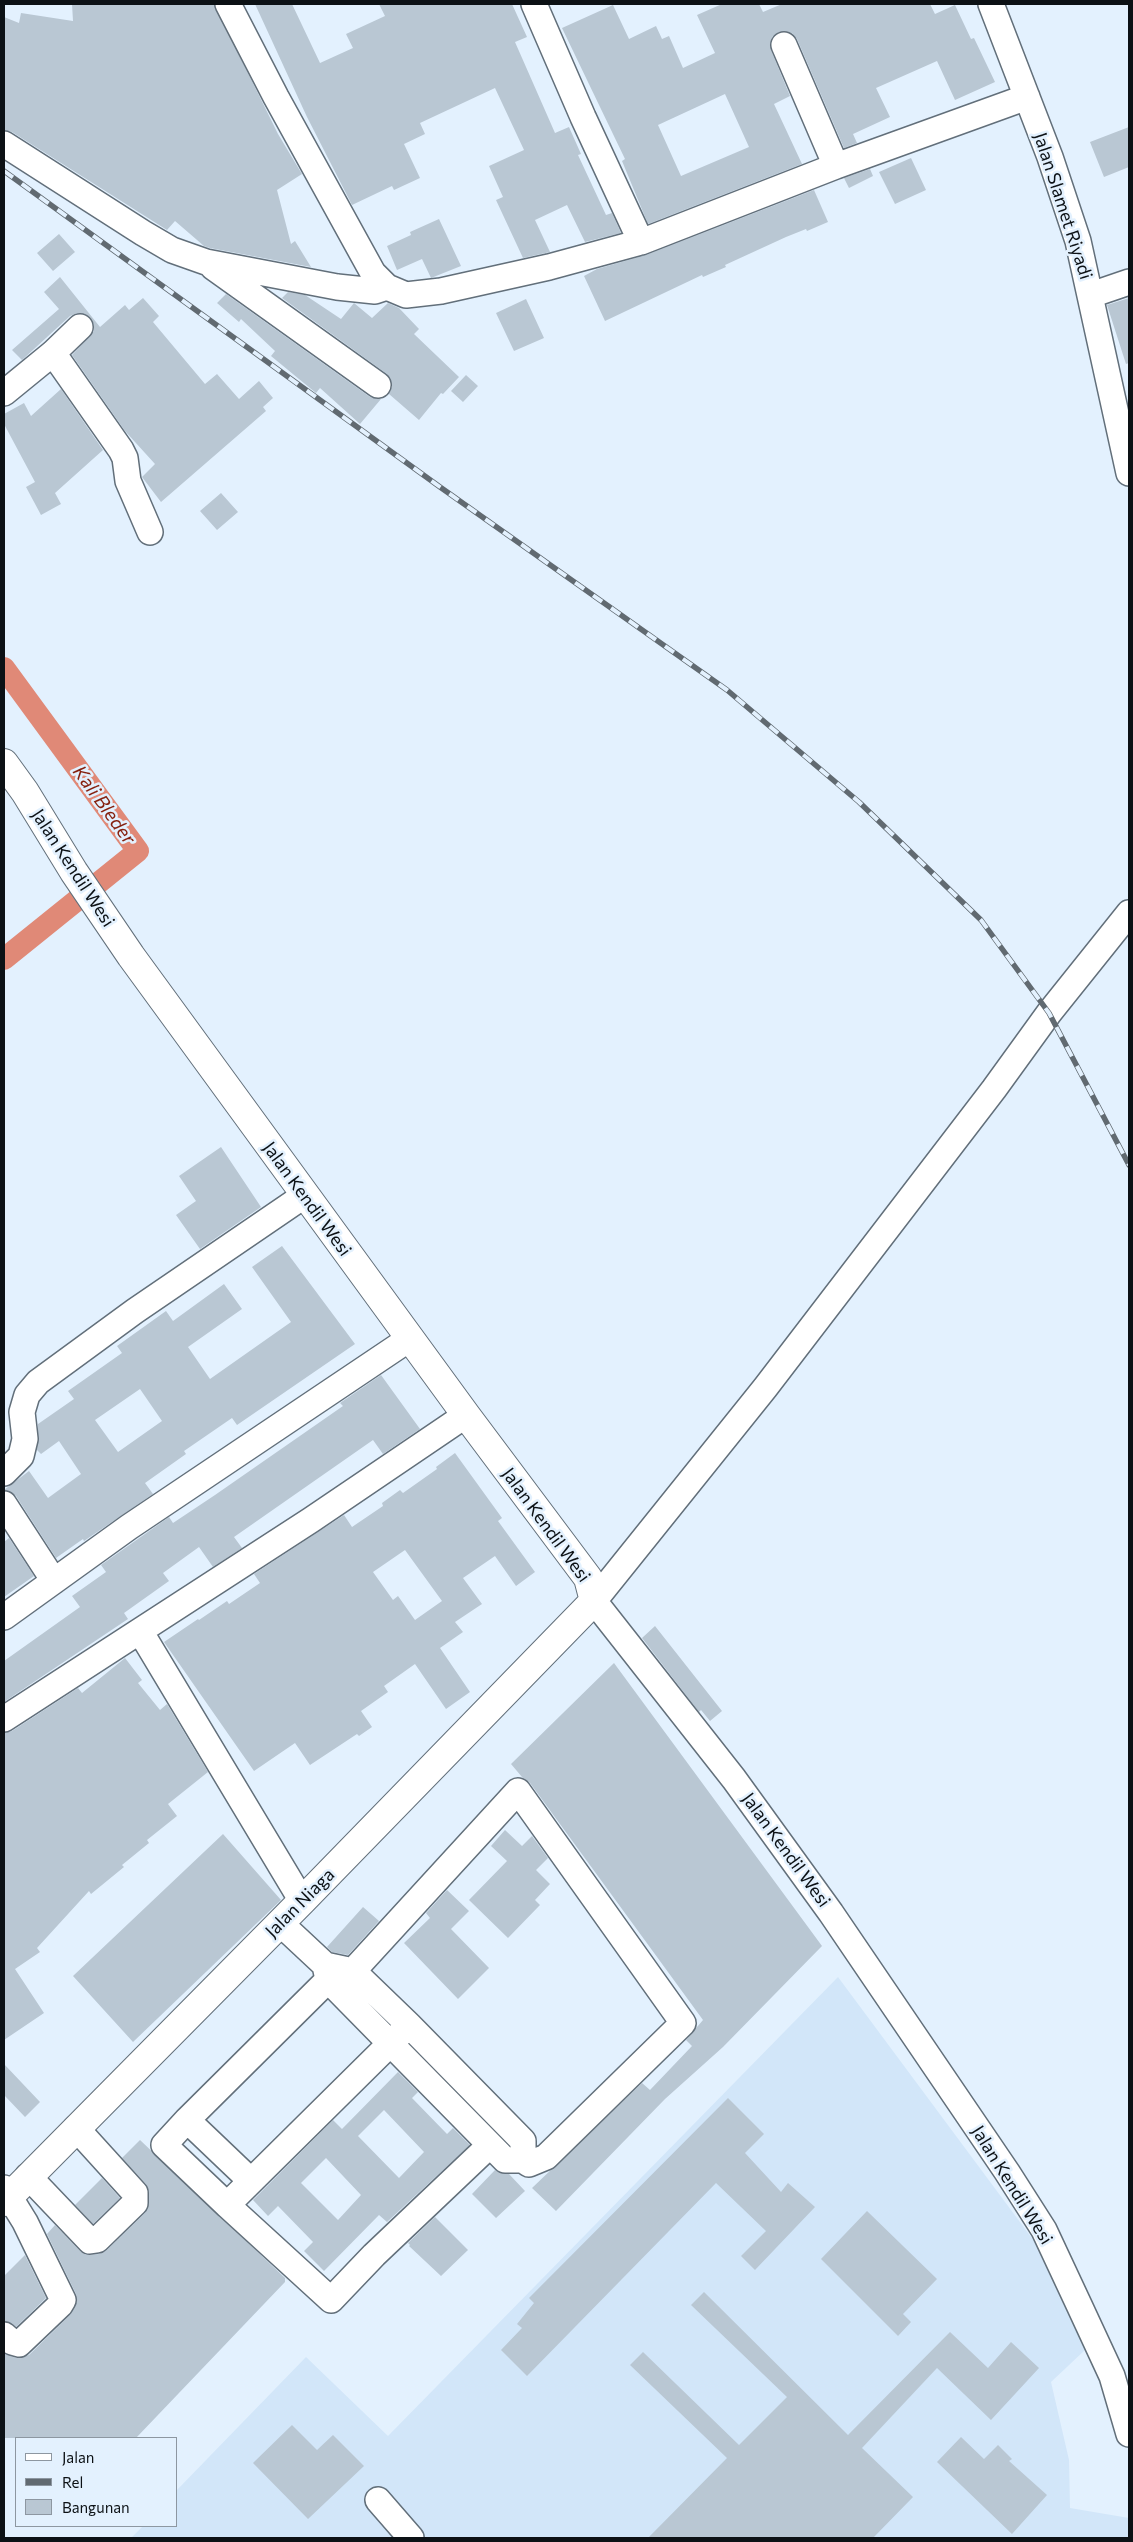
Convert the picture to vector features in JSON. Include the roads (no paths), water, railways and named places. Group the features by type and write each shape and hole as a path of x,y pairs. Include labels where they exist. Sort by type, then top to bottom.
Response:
{"main road":[{"name":"Jalan Kendil Wesi","path":"4,763 25,792 102,914 304,1195 466,1416 588,1578 594,1601"},
{"name":"Jalan Niaga","path":"6,2196 280,1924 594,1601"}],"street":[{"path":"228,4 276,97 373,273 387,287 406,296 441,291 550,267 641,242 836,166 1027,97"},
{"path":"534,4 583,117 641,242"},
{"name":"Jalan Slamet Riyadi","path":"991,4 1027,97 1075,233 1091,296 1129,473"},
{"path":"784,45 836,166"},
{"path":"4,144 143,234 172,250 206,262 337,287 375,291 387,287"},
{"path":"206,262 378,385"},
{"path":"1091,296 1129,282"},
{"path":"4,394 53,353 80,327"},
{"path":"53,353 121,450 125,458 128,481 150,532"},
{"path":"594,1601 765,1388 1065,992 1129,913"},
{"path":"4,1473 20,1456 24,1439 22,1412 27,1395 38,1382 143,1306 304,1195"},
{"path":"4,1617 129,1526 410,1338"},
{"path":"4,1719 311,1520 466,1416"},
{"path":"4,1504 54,1581"},
{"name":"Jalan Kendil Wesi","path":"594,1601 740,1786 832,1913 1007,2172 1044,2230 1080,2307 1112,2376 1129,2434"},
{"path":"140,1631 302,1901"},
{"path":"280,1924 326,1972 391,2044 490,2144 505,2160 524,2160 529,2164 546,2157 683,2023 518,1791 353,1971 326,1972 164,2145 331,2300 374,2255 490,2144"},
{"path":"353,1971 523,2140 524,2160"},
{"path":"227,2205 409,2025"},
{"path":"188,2120 251,2181"},
{"path":"28,2176 90,2240 98,2240 135,2203 135,2193 76,2128"},
{"path":"4,2335 12,2342 20,2344 63,2300 25,2222 6,2196"},
{"path":"378,2500 412,2538"}],"waterway":[{"name":"Kali Bleder","path":"4,668 138,851 4,959"}],"railway":[{"path":"4,171 440,487 727,690 859,802 981,920 1049,1013 1129,1165"}]}
